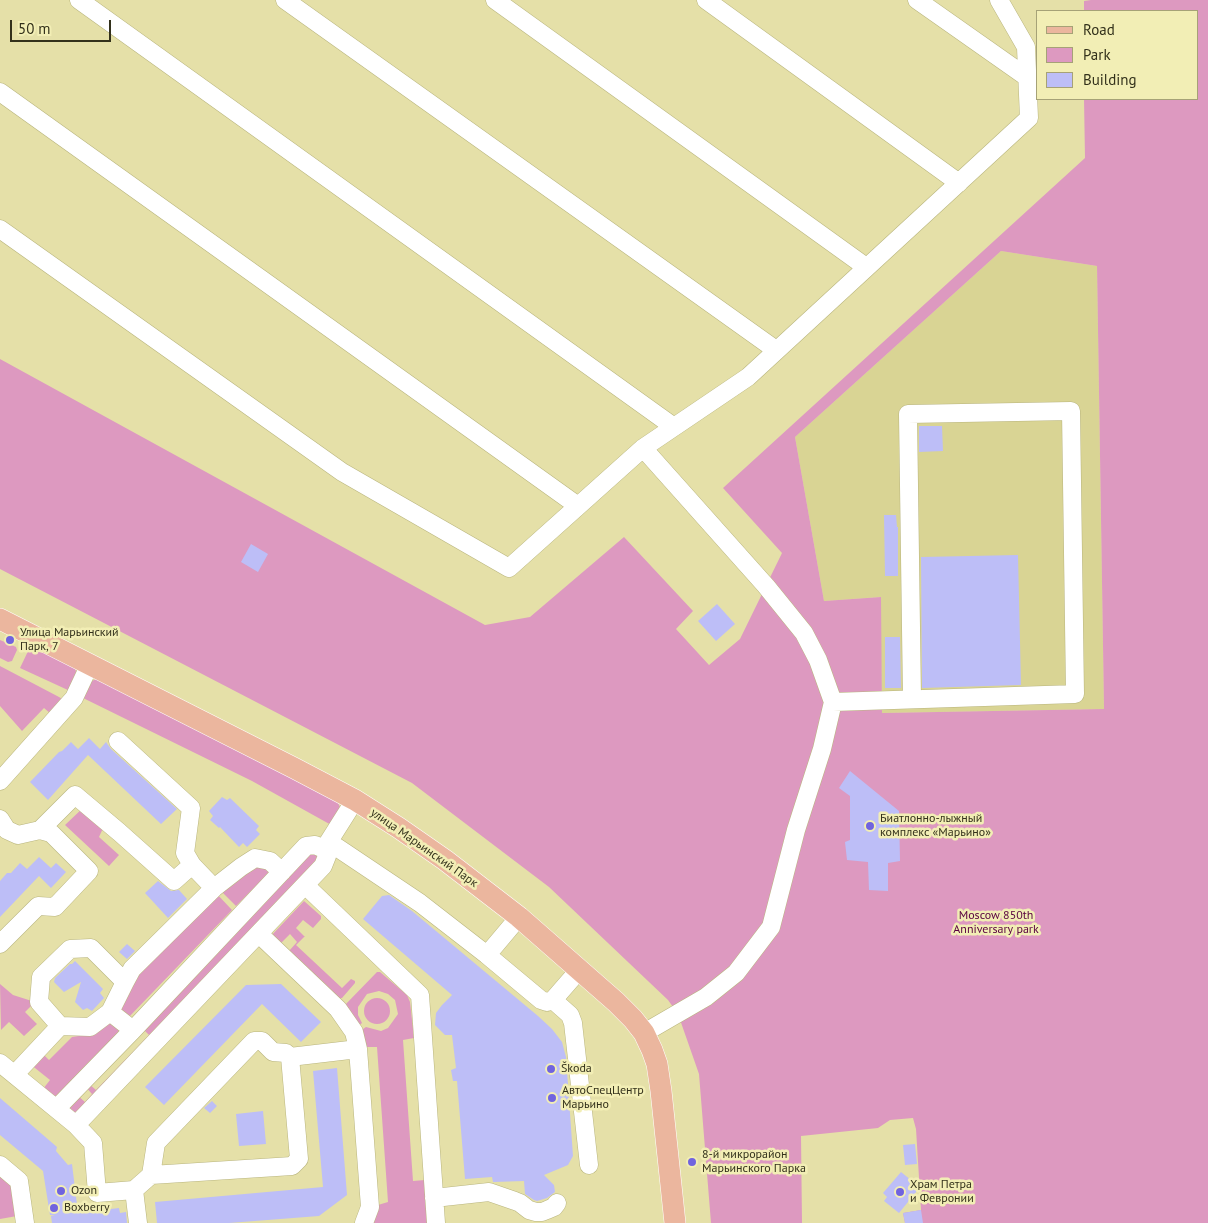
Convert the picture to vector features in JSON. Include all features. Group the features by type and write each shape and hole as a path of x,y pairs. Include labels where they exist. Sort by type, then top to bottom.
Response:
{"main road":[{"name":"улица Марьинский Парк","path":"0,619 355,800 439,856 519,917 580,969 633,1019 644,1034 652,1050 659,1076 675,1223"}],"lane":[{"path":"79,0 674,427"},
{"path":"285,0 776,350"},
{"path":"495,0 866,267"},
{"path":"706,0 959,183"},
{"path":"917,0 1028,78"},
{"path":"0,229 342,472 508,568 642,448 748,377 1029,118 1026,47 999,0"},
{"path":"0,92 578,506"},
{"path":"833,702 1075,694 1071,411 908,414 912,699"},
{"path":"642,448 766,586 804,634 818,660 833,702 822,749 796,830 771,927 736,973 706,997 644,1034"},
{"path":"0,781 74,698 90,664"},
{"path":"118,741 191,808 185,853 192,865 214,888"},
{"path":"40,830 75,795 174,881 192,865"},
{"path":"76,1125 323,866 327,856 327,846 355,800"},
{"path":"0,944 38,906 55,907 89,871 51,833 40,830 18,835 2,829"},
{"path":"58,1108 306,846 327,846 420,903 541,1000 547,1002 553,1000 580,969"},
{"path":"125,982 91,948 70,949 41,977 39,1002 60,1026 90,1027 110,1012 132,969 214,888 255,858 270,861 282,872"},
{"path":"305,885 420,994 436,1223"},
{"path":"487,955 519,917"},
{"path":"259,934 338,1009 354,1032 358,1049 370,1207 364,1223"},
{"path":"553,1000 570,1015 573,1023 590,1165"},
{"path":"110,1012 133,1030"},
{"path":"15,1074 60,1026"},
{"path":"0,1063 58,1108 92,1143 97,1193 134,1190 151,1175 292,1166 299,1159 290,1058 286,1052 273,1052 262,1040 254,1041 156,1143 151,1175"},
{"path":"290,1058 358,1049"},
{"path":"0,1164 19,1181 25,1223"},
{"path":"134,1190 138,1223"},
{"path":"434,1198 488,1192 515,1201 536,1212 547,1210 558,1203"}],"shaded area":[{"path":"1001,251 1097,266 1104,709 882,713 880,597 824,601 795,437"}],"green space":[{"name":"Moscow 850th Anniversary park","path":"1091,0 1208,0 1208,1223 905,1223 903,1213 921,1210 916,1129 913,1118 890,1120 878,1128 801,1136 802,1223 711,1223 699,1074 678,1014 668,1000 549,887 412,783 0,569 0,359 485,625 530,617 624,537 693,611 676,629 709,665 740,639 782,553 723,488 1085,158 1084,100 1198,100 1198,10 1084,10 1084,1","holes":["1001,251 1097,266 1104,709 882,713 881,597 824,601 795,437"]},
{"path":"0,640 16,647 17,650 12,661 8,662 0,658"},
{"path":"31,645 74,667 76,671 75,679 70,691 20,668"},
{"path":"0,666 64,700 51,714 44,708 22,731 0,706"},
{"path":"98,678 337,801 340,812 333,826 252,781 81,697 88,685"},
{"path":"85,806 105,824 99,837 119,855 109,866 65,825"},
{"path":"305,852 323,855 78,1118 65,1107 77,1095 85,1102 92,1094 85,1086 88,1083 96,1090 149,1035 141,1027"},
{"path":"256,862 272,870 236,906 220,890"},
{"path":"216,893 232,910 128,1018 122,1013 122,1004 139,968"},
{"path":"304,901 321,916 321,919 313,928 303,920 296,928 305,936 296,945 342,988 351,979 355,981 342,998 337,999 289,951 297,942 290,934 281,943 270,937"},
{"path":"377,972 380,972 407,995 410,1002 414,1038 403,1040 413,1181 425,1180 430,1223 372,1223 378,1205 388,1202 377,1047 365,1047 360,1031 366,1027 381,1031 388,1028 398,1014 395,1000 388,994 379,991 367,994 358,1007 358,1015 362,1023 357,1027 344,1006"},
{"path":"0,984 13,995 35,1002 25,1012 37,1024 24,1036 9,1022 1,1030"},
{"path":"377,998 386,1002 390,1011 386,1020 377,1024 368,1020 364,1011 368,1002"},
{"path":"113,1022 119,1030 117,1035 54,1098 43,1089 50,1080 30,1064 42,1053 49,1060 72,1037 92,1034"},
{"path":"0,1175 12,1185 17,1216 0,1219"}],"building":[{"path":"919,426 942,426 943,451 919,452"},
{"path":"884,515 896,515 898,527 898,576 885,576"},
{"path":"251,544 268,554 258,572 241,562"},
{"path":"1018,555 1021,685 922,688 921,557"},
{"path":"717,604 735,624 716,641 698,621"},
{"path":"885,637 900,637 901,688 885,688"},
{"path":"89,738 100,749 106,742 111,749 177,809 161,824 88,755 48,800 30,782 71,742 78,749"},
{"path":"850,771 899,811 900,861 888,863 888,891 869,890 868,862 847,860 845,842 850,840 850,796 839,788"},
{"path":"222,797 227,800 230,798 259,826 256,830 260,834 247,847 243,843 239,847 220,827 210,820 213,816 209,811"},
{"path":"39,857 51,868 56,863 66,872 51,888 39,876 0,917 0,881 20,863 27,869"},
{"path":"158,881 171,891 179,890 187,899 168,918 145,893"},
{"path":"389,895 412,911 538,1016 562,1042 566,1057 573,1156 568,1165 544,1175 554,1185 555,1192 547,1198 537,1201 525,1194 524,1181 493,1182 492,1177 465,1179 457,1081 453,1081 451,1070 456,1068 452,1035 445,1035 435,1025 436,1013 452,995 363,919 382,896"},
{"path":"127,944 135,951 127,959 119,952"},
{"path":"75,961 103,989 100,993 104,998 92,1011 87,1008 83,1010 75,1002 81,982 64,992 54,982 55,978"},
{"path":"281,984 321,1022 301,1042 262,1004 164,1105 145,1087 246,985"},
{"path":"337,1068 347,1195 319,1216 229,1223 157,1223 155,1202 323,1187 313,1071"},
{"path":"0,1098 57,1147 56,1151 68,1165 72,1164 78,1213 119,1208 120,1213 126,1212 127,1223 52,1223 51,1216 55,1215 50,1215 43,1171 0,1135"},
{"path":"212,1101 217,1106 210,1113 204,1108"},
{"path":"263,1111 266,1144 239,1146 236,1114"},
{"path":"915,1144 917,1164 905,1165 903,1145"},
{"name":"Храм Петра и Февронии","path":"901,1172 916,1184 913,1188 917,1191 899,1213 884,1201 887,1197 883,1193"},
{"path":"921,1210 923,1223 905,1223 903,1213"}],"place":[{"name":"Улица Марьинский Парк, 7","path":"10,640"},
{"name":"Биатлонно-лыжный комплекс «Марьино»","path":"870,826"},
{"name":"Škoda","path":"551,1069"},
{"name":"АвтоСпецЦентр Марьино","path":"552,1098"},
{"name":"8-й микрорайон Марьинского Парка","path":"692,1162"},
{"name":"Ozon","path":"61,1191"},
{"name":"Храм Петра и Февронии","path":"900,1192"},
{"name":"Boxberry","path":"54,1208"}]}
